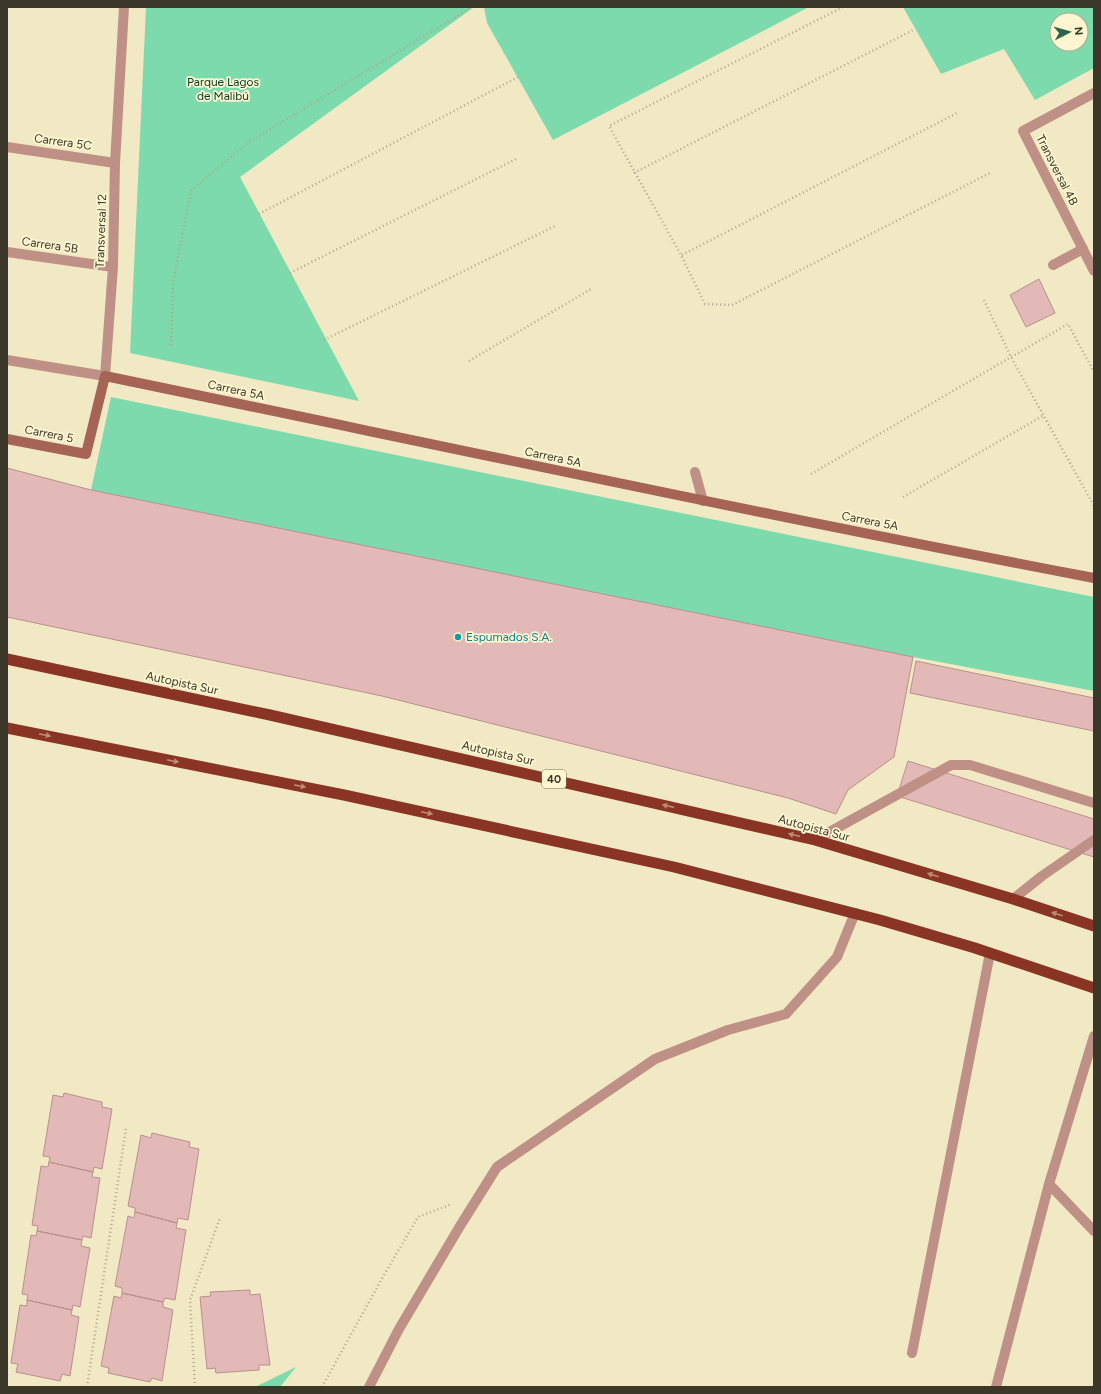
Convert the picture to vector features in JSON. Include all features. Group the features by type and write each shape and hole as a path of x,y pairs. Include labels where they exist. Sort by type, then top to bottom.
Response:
{"highway":[{"name":"Autopista Sur","path":"7,659 278,717 815,840 1013,899 1094,926"},
{"path":"7,728 344,795 643,860 732,881 855,913 990,953 1094,988"}],"main road":[{"name":"Transversal 12","path":"86,454 105,376"},
{"name":"Carrera 5A","path":"105,376 703,501 1094,578"},
{"name":"Carrera 5","path":"7,439 86,454"}],"street":[{"name":"Transversal 12","path":"105,376 113,267 115,163 124,7"},
{"name":"Transversal 4B","path":"1094,93 1023,130 1094,270"},
{"name":"Carrera 5C","path":"7,147 115,163"},
{"path":"1053,265 1083,249"},
{"name":"Carrera 5B","path":"7,252 113,267"},
{"name":"Carrera 5A","path":"7,360 105,376"},
{"path":"695,472 703,501"},
{"path":"815,840 951,765 970,765 1094,803"},
{"path":"1013,899 1042,876 1094,840"},
{"path":"369,1387 403,1322 460,1226 498,1167 655,1059 728,1030 786,1014 837,957 855,913"},
{"path":"912,1353 990,953"},
{"path":"996,1387 1049,1184 1094,1036"},
{"path":"1049,1184 1094,1231"}],"path":[{"path":"171,345 173,282 191,191 249,142 472,7"},
{"path":"843,7 609,126 681,255 705,304 732,305 992,172"},
{"path":"634,173 915,29"},
{"path":"260,214 518,77"},
{"path":"681,255 959,112"},
{"path":"290,273 516,159"},
{"path":"324,340 555,226"},
{"path":"469,361 591,289"},
{"path":"984,300 1011,357 1094,506"},
{"path":"811,474 1068,324 1094,372"},
{"path":"903,498 1044,415"},
{"path":"87,1387 126,1128"},
{"path":"322,1387 418,1217 453,1204"},
{"path":"195,1387 190,1300 220,1218"}],"green space":[{"name":"Parque Lagos de Malibú","path":"146,7 474,7 240,177 359,401 130,353"},
{"path":"484,7 809,7 553,140 487,23"},
{"path":"903,7 1094,7 1094,68 1035,100 1004,49 941,74"},
{"path":"111,397 1094,597 1094,691 913,657 91,490"},
{"path":"296,1367 280,1387 255,1387"}],"building":[{"path":"1039,279 1055,313 1026,327 1010,295"},
{"name":"Espumados S.A.","path":"7,468 91,490 913,657 894,757 848,790 836,814 788,798 382,696 7,617"},
{"path":"916,661 1094,698 1094,731 910,693"},
{"path":"908,761 1094,819 1094,857 897,796"},
{"path":"64,1093 102,1102 102,1107 112,1109 102,1169 94,1167 93,1172 49,1162 50,1157 43,1156 53,1095 63,1097"},
{"path":"152,1133 190,1142 189,1147 199,1149 188,1220 178,1218 177,1223 135,1212 135,1208 128,1206 141,1135 151,1138"},
{"path":"49,1162 93,1172 92,1177 100,1178 91,1238 83,1236 82,1240 37,1231 38,1226 32,1225 41,1166 48,1167"},
{"path":"135,1212 177,1223 176,1228 186,1230 175,1300 165,1298 163,1302 122,1293 122,1288 115,1286 128,1216 134,1218"},
{"path":"37,1231 82,1240 81,1246 90,1248 80,1307 73,1305 72,1310 27,1300 28,1295 22,1294 31,1235 36,1236"},
{"path":"250,1290 250,1295 260,1294 270,1365 259,1365 259,1370 216,1373 215,1368 207,1369 200,1297 211,1296 210,1292"},
{"path":"122,1293 163,1302 163,1307 173,1310 162,1381 152,1378 150,1382 108,1373 109,1368 101,1366 114,1296 121,1298"},
{"path":"27,1300 72,1310 71,1315 79,1317 70,1376 62,1374 60,1381 16,1372 18,1364 11,1363 20,1305 27,1306"}],"place":[{"name":"Espumados S.A.","path":"458,637"}]}
